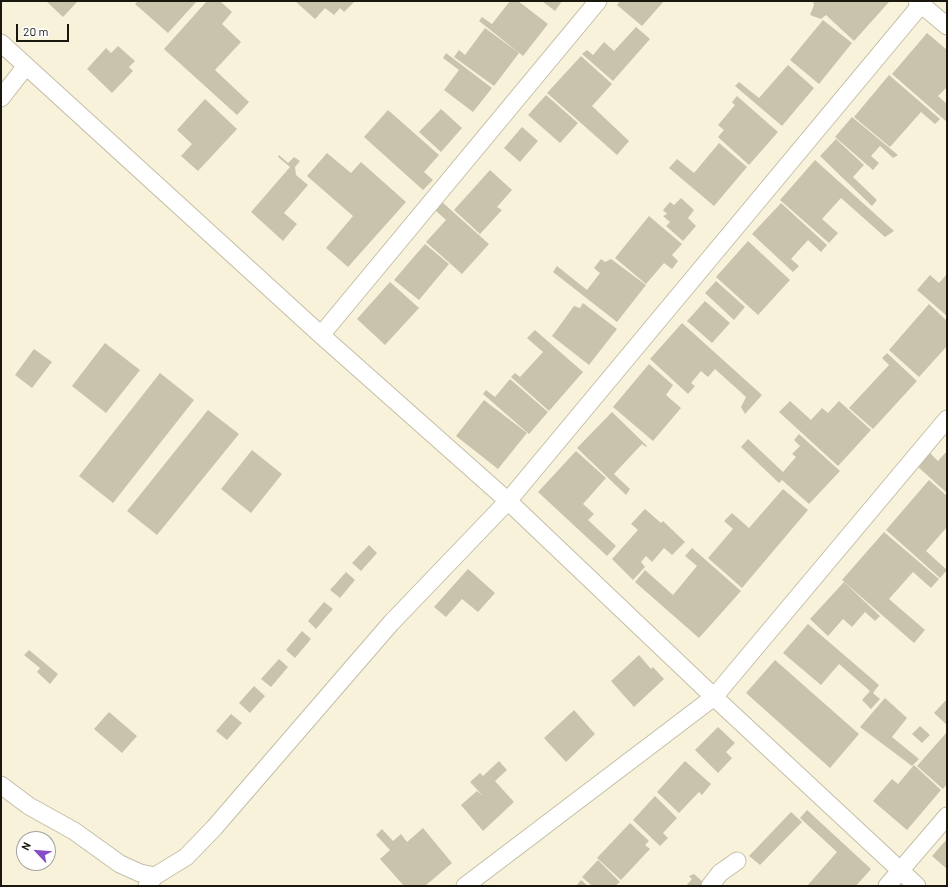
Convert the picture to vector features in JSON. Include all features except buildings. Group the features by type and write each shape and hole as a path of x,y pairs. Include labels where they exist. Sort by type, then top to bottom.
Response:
{"street":[{"path":"321,335 598,1"},
{"path":"1,785 29,806 74,831 120,864 140,873 151,881 186,857 214,828 391,623 508,501 920,2 947,26"},
{"path":"1,43 321,335 508,501 714,697 917,886"},
{"path":"1,98 26,66"},
{"path":"465,886 714,697 947,419"},
{"path":"887,886 947,816"},
{"path":"710,886 720,873 737,861"}]}
